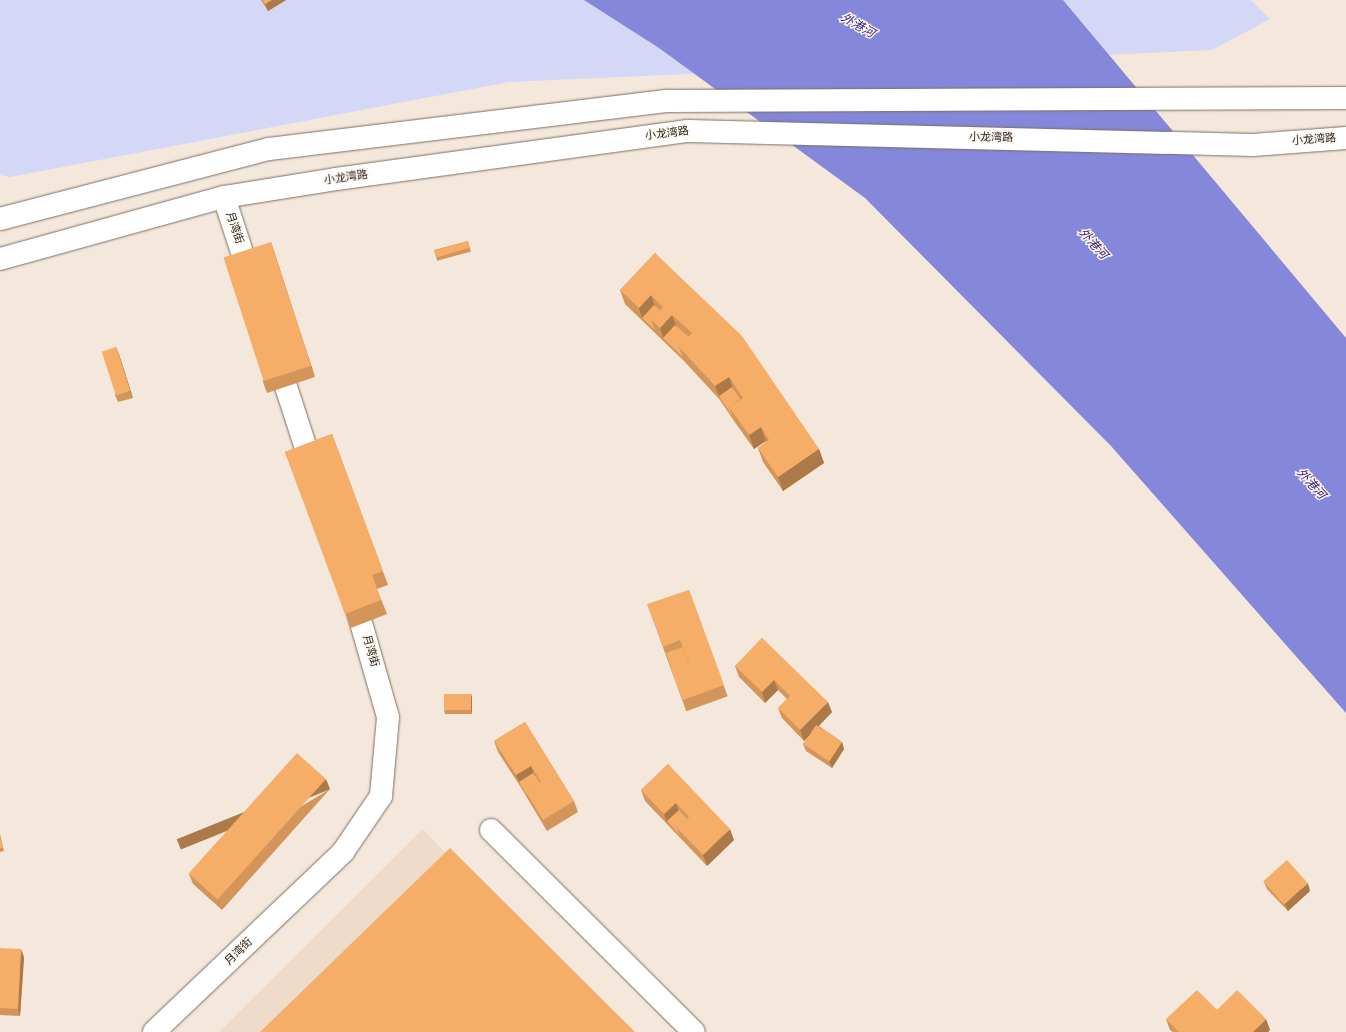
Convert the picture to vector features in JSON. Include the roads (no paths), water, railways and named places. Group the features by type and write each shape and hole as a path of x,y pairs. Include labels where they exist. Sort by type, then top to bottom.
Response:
{"main road":[{"path":"0,219 269,149 668,101 1343,99"},
{"name":"小龙湾路","path":"0,259 224,197 336,179 688,131 1253,145 1345,138"},
{"name":"月湾街","path":"224,197 256,296"},
{"path":"271,341 320,493"},
{"name":"月湾街","path":"154,1032 343,852 380,796 388,717 347,576"},
{"path":"491,830 694,1032"}],"water":[{"name":"外港河","path":"584,0 1063,0 1346,338 1346,713 1111,446 865,198 659,48"}]}
